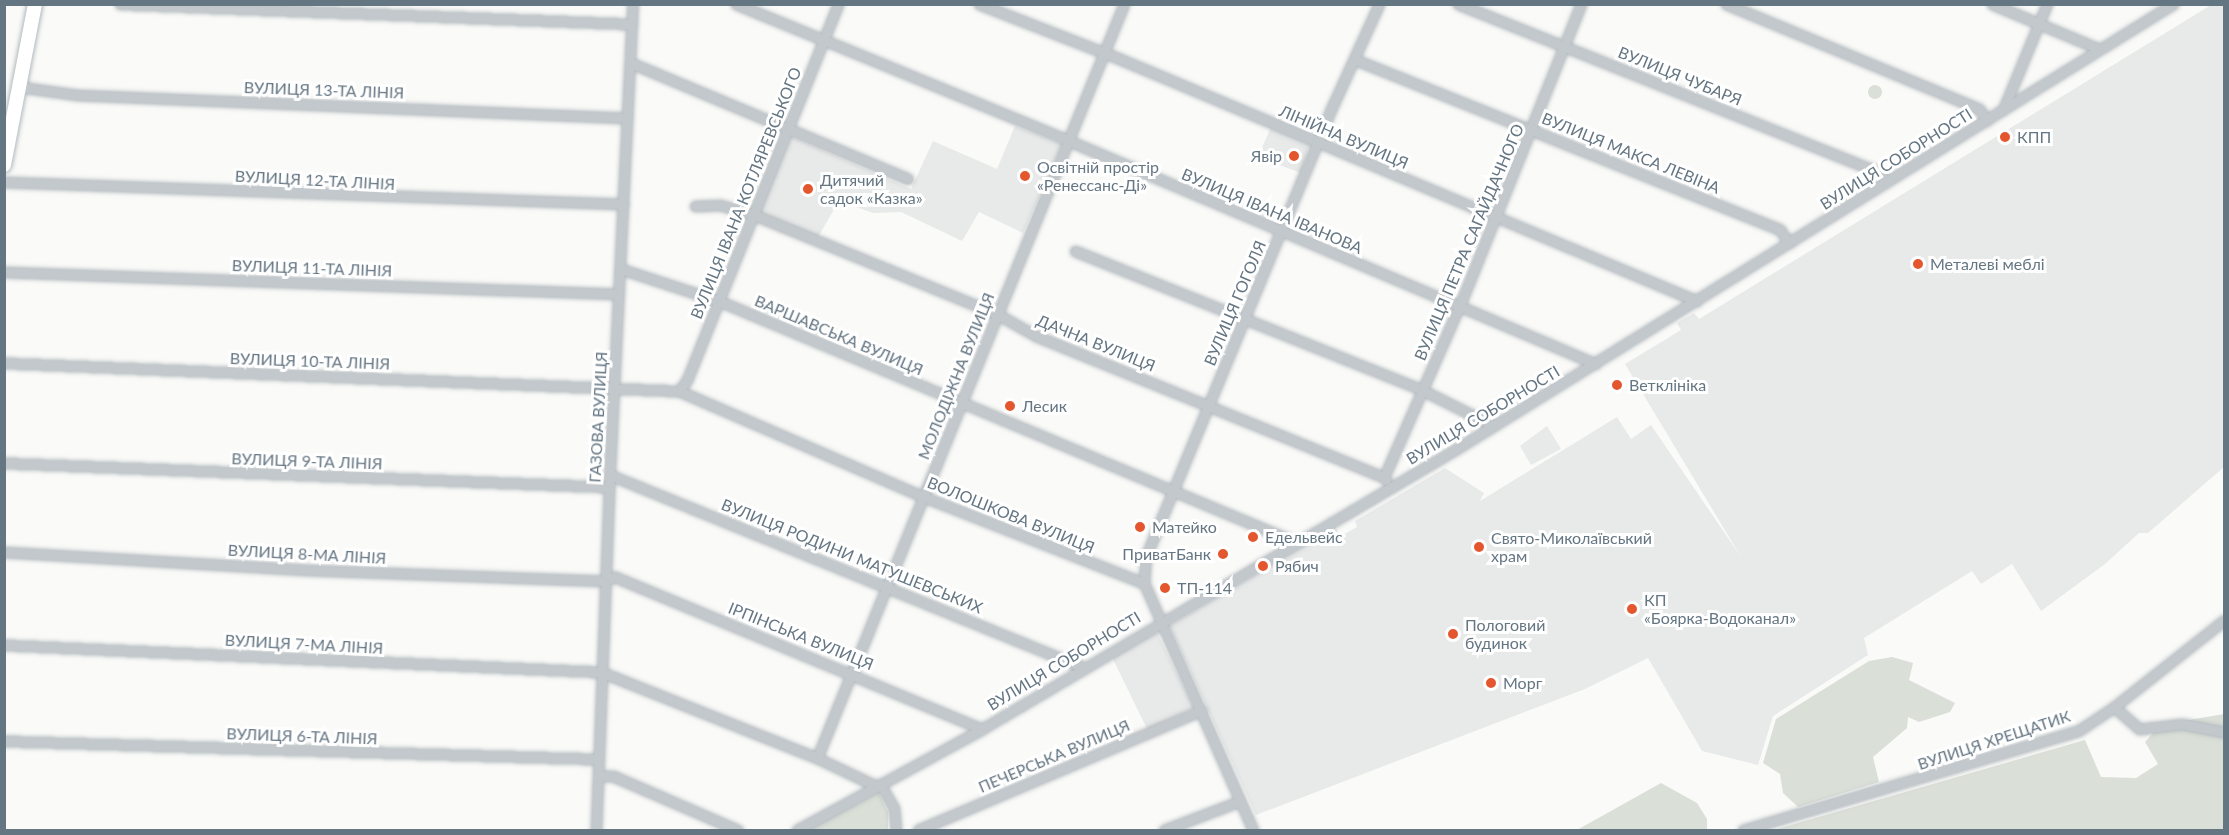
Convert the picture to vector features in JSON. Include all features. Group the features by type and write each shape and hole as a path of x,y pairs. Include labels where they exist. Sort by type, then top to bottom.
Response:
{"street":[{"path":"4,165 35,4"},
{"path":"120,4 632,24"},
{"name":"ГАЗОВА ВУЛИЦЯ","path":"597,831 601,672 608,578 609,487 633,4"},
{"name":"ВУЛИЦЯ ІВАНА ІВАНОВА","path":"736,4 1067,140 1596,364"},
{"name":"ВУЛИЦЯ ІВАНА КОТЛЯРЕВСЬКОГО","path":"679,392 719,301 838,4"},
{"name":"ЛІНІЙНА ВУЛИЦЯ","path":"979,4 1105,53 1697,301"},
{"name":"МОЛОДІЖНА ВУЛИЦЯ","path":"817,758 1124,4"},
{"name":"ВУЛИЦЯ ГОГОЛЯ","path":"1144,583 1146,556 1176,493 1209,404 1379,4"},
{"name":"ВУЛИЦЯ ЧУБАРЯ","path":"1458,4 1880,172 1886,182"},
{"name":"ВУЛИЦЯ ПЕТРА САГАЙДАЧНОГО","path":"1384,477 1497,217 1581,4"},
{"path":"1726,4 1979,110 1987,120"},
{"path":"1992,4 2099,49"},
{"path":"2003,110 2047,4"},
{"name":"ВУЛИЦЯ СОБОРНОСТІ","path":"796,831 982,729 1082,667 1494,426 2173,4"},
{"name":"ВУЛИЦЯ МАКСА ЛЕВІНА","path":"1356,60 1533,129 1780,230 1789,243"},
{"path":"631,63 908,179"},
{"name":"ВУЛИЦЯ 13-ТА ЛІНІЯ","path":"20,87 78,95 628,118"},
{"name":"ВУЛИЦЯ 12-ТА ЛІНІЯ","path":"4,182 624,204"},
{"name":"ДАЧНА ВУЛИЦЯ","path":"695,206 720,205 752,214 997,314 1036,336 1209,404 1384,477"},
{"path":"1075,251 1422,390 1494,426"},
{"name":"ВАРШАВСЬКА ВУЛИЦЯ","path":"621,269 719,301 838,353 963,400 1295,542"},
{"name":"ВУЛИЦЯ 11-ТА ЛІНІЯ","path":"4,272 620,294"},
{"name":"ВУЛИЦЯ 10-ТА ЛІНІЯ","path":"4,363 615,388"},
{"name":"ВОЛОШКОВА ВУЛИЦЯ","path":"615,388 679,392 924,496 1144,583"},
{"name":"ВУЛИЦЯ 9-ТА ЛІНІЯ","path":"4,463 609,487"},
{"name":"ВУЛИЦЯ РОДИНИ МАТУШЕВСЬКИХ","path":"610,475 888,586 1082,667"},
{"path":"1384,477 1391,487"},
{"name":"ВУЛИЦЯ 8-МА ЛІНІЯ","path":"4,552 306,570 601,581 608,578"},
{"name":"ІРПІНСЬКА ВУЛИЦЯ","path":"608,578 615,577 852,673 982,729"},
{"path":"1144,583 1202,710 1253,831"},
{"name":"ВУЛИЦЯ ХРЕЩАТИК","path":"1743,831 2068,734 2114,707 2224,620"},
{"name":"ВУЛИЦЯ 7-МА ЛІНІЯ","path":"4,645 601,672 817,758 878,785"},
{"path":"2114,707 2139,729 2182,724 2224,732"},
{"name":"ПЕЧЕРСЬКА ВУЛИЦЯ","path":"918,831 1202,710"},
{"name":"ВУЛИЦЯ 6-ТА ЛІНІЯ","path":"4,741 598,759"},
{"path":"599,776 613,776 738,831"},
{"path":"878,785 894,808 896,831"},
{"path":"1164,831 1240,801"}],"shaded area":[{"path":"2211,5 2224,5 2224,467 2148,533 2139,533 2105,564 2041,611 2012,564 1981,584 1972,571 1864,638 1868,655 1773,716 1758,765 1702,751 1648,658 1585,689 1256,815 1170,626 1335,527 1341,536 1357,527 1355,521 1445,468 1484,493 1480,501 1617,417 1631,439 1651,425 1741,557 1625,364 1681,330 1677,323 1694,313 1699,319"},
{"path":"1872,85 1878,85 1882,92 1878,99 1872,99 1868,95 1868,89"},
{"path":"1015,126 1062,144 1023,233 979,212 962,241 901,212 873,213 839,201 818,237 757,212 789,136 911,189 933,141 997,169"},
{"path":"1271,127 1309,144 1301,173 1258,157"},
{"path":"1547,426 1561,449 1531,465 1520,446"},
{"path":"1157,633 1193,708 1148,730 1111,655"},
{"path":"1892,657 1913,663 1909,680 1955,703 1950,712 1919,722 1908,717 1907,728 1873,757 1879,782 1798,807 1783,793 1780,774 1763,763 1776,719 1869,661"},
{"path":"2224,714 2224,830 1774,830 2085,740 2101,777 2136,778 2158,764 2145,742 2160,725"},
{"path":"1661,783 1697,803 1707,819 1707,830 1577,830"},
{"path":"878,792 888,812 888,829 808,830"}],"place":[{"name":"КПП","path":"2005,137"},
{"name":"Явір","path":"1294,156"},
{"name":"Освітній простір «Ренессанс-Ді»","path":"1025,176"},
{"name":"Дитячий садок «Казка»","path":"808,189"},
{"name":"Металеві меблі","path":"1918,264"},
{"name":"Ветклініка","path":"1617,385"},
{"name":"Лесик","path":"1010,406"},
{"name":"Матейко","path":"1140,527"},
{"name":"Едельвейс","path":"1253,537"},
{"name":"Свято-Миколаївський храм","path":"1479,547"},
{"name":"ПриватБанк","path":"1223,554"},
{"name":"Рябич","path":"1263,566"},
{"name":"ТП-114","path":"1165,588"},
{"name":"КП «Боярка-Водоканал»","path":"1632,609"},
{"name":"Пологовий будинок","path":"1453,634"},
{"name":"Морг","path":"1491,683"}]}
